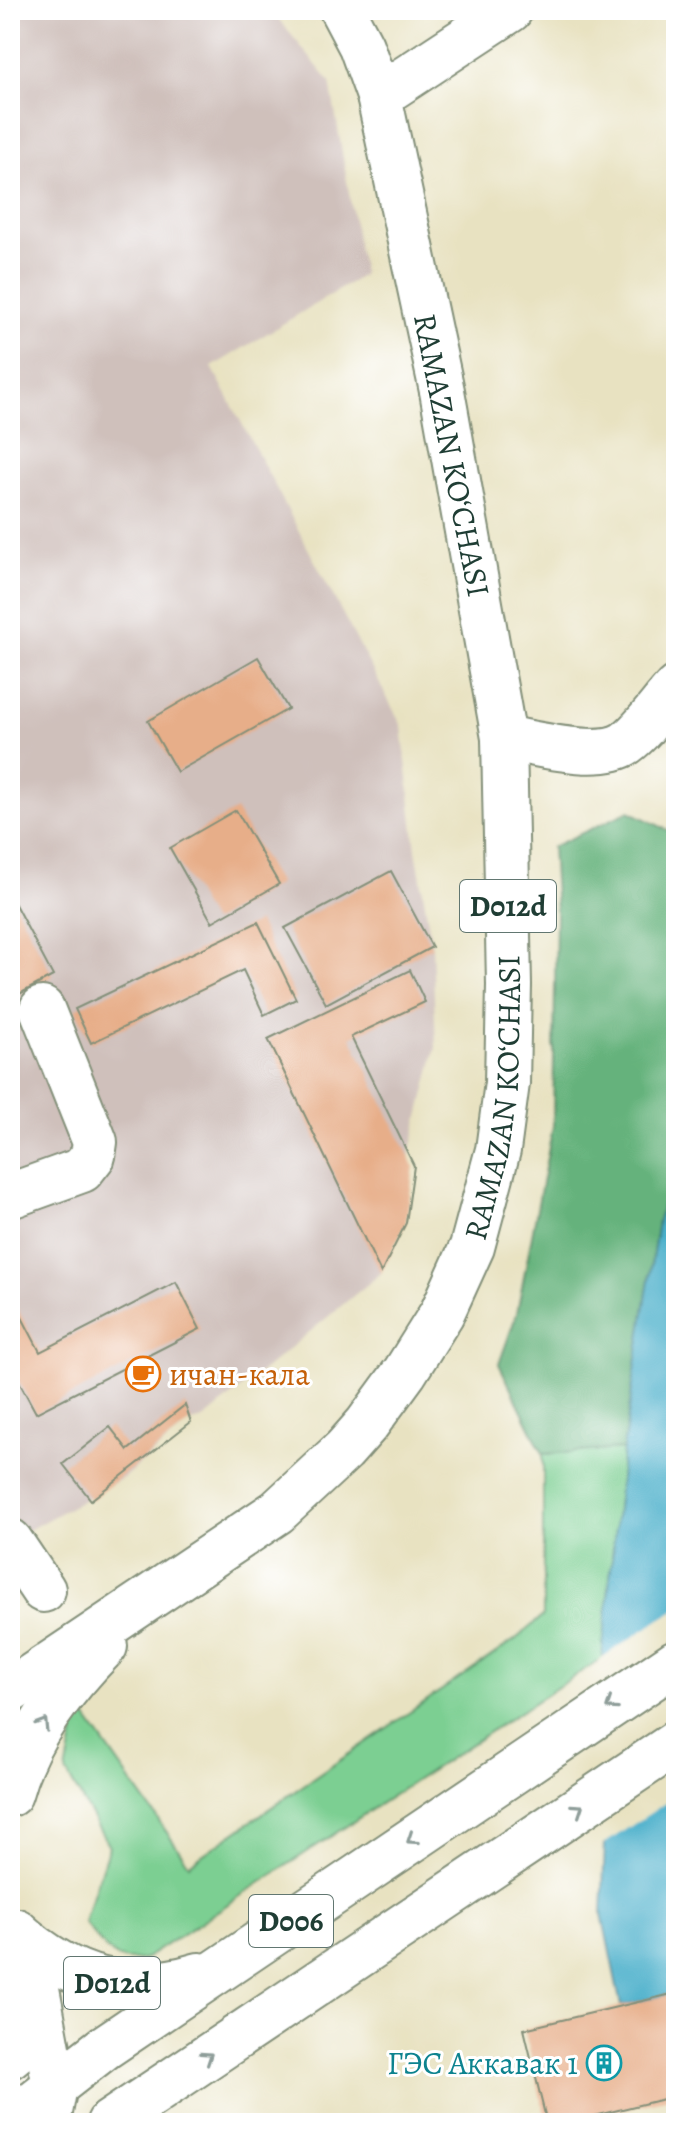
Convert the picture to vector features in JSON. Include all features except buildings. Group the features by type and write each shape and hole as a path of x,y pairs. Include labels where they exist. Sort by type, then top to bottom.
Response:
{"main road":[{"name":"RAMAZAN KO‘CHASI","path":"10,1691 277,1512 344,1450 386,1398 424,1342 453,1291 472,1247 494,1172 507,1083 509,985 504,738 442,391 379,96 361,46 342,10"},
{"path":"379,96 510,10"},
{"path":"504,738 566,748 615,749 627,742 676,688"},
{"path":"10,1196 82,1170 93,1156 95,1142 42,1009"},
{"path":"10,1541 43,1590"},
{"name":"D012d","path":"10,1794 29,1747 58,1701 154,1595"},
{"name":"D006","path":"10,2121 51,2105 105,2047 676,1662"},
{"name":"D006","path":"126,2115 676,1743"},
{"name":"D012d","path":"13,1924 35,1949 104,1982 129,1986 156,1984 188,1979 221,1968"},
{"name":"D012d","path":"13,1924 35,1978 51,2105"},
{"path":"10,2056 22,2046 31,2028 36,1998 35,1978"},
{"path":"105,2047 126,2115"}],"shaded area":[{"path":"10,10 271,10 330,82 363,275 212,367 402,726 416,849 432,947 436,1047 381,1273 204,1419 191,1422 123,1478 10,1540"}],"green space":[{"path":"629,811 676,834 676,1161 658,1221 623,1449 543,1454 499,1364 517,1313 553,1126 556,913 552,847"},
{"path":"623,1449 602,1658 146,1958 126,1960 103,1946 84,1922 109,1846 66,1772 79,1707 189,1864 516,1639 543,1616 543,1454"}],"water":[{"path":"676,1161 676,1993 621,2006 602,1914 605,1843 602,1658 623,1449 658,1221"}],"pier":[{"path":"676,1609 676,1796 601,1846 598,1660"}],"place":[{"name":"ичан-кала","path":"143,1374"},
{"name":"ГЭС Аккавак 1","path":"604,2063"}]}
